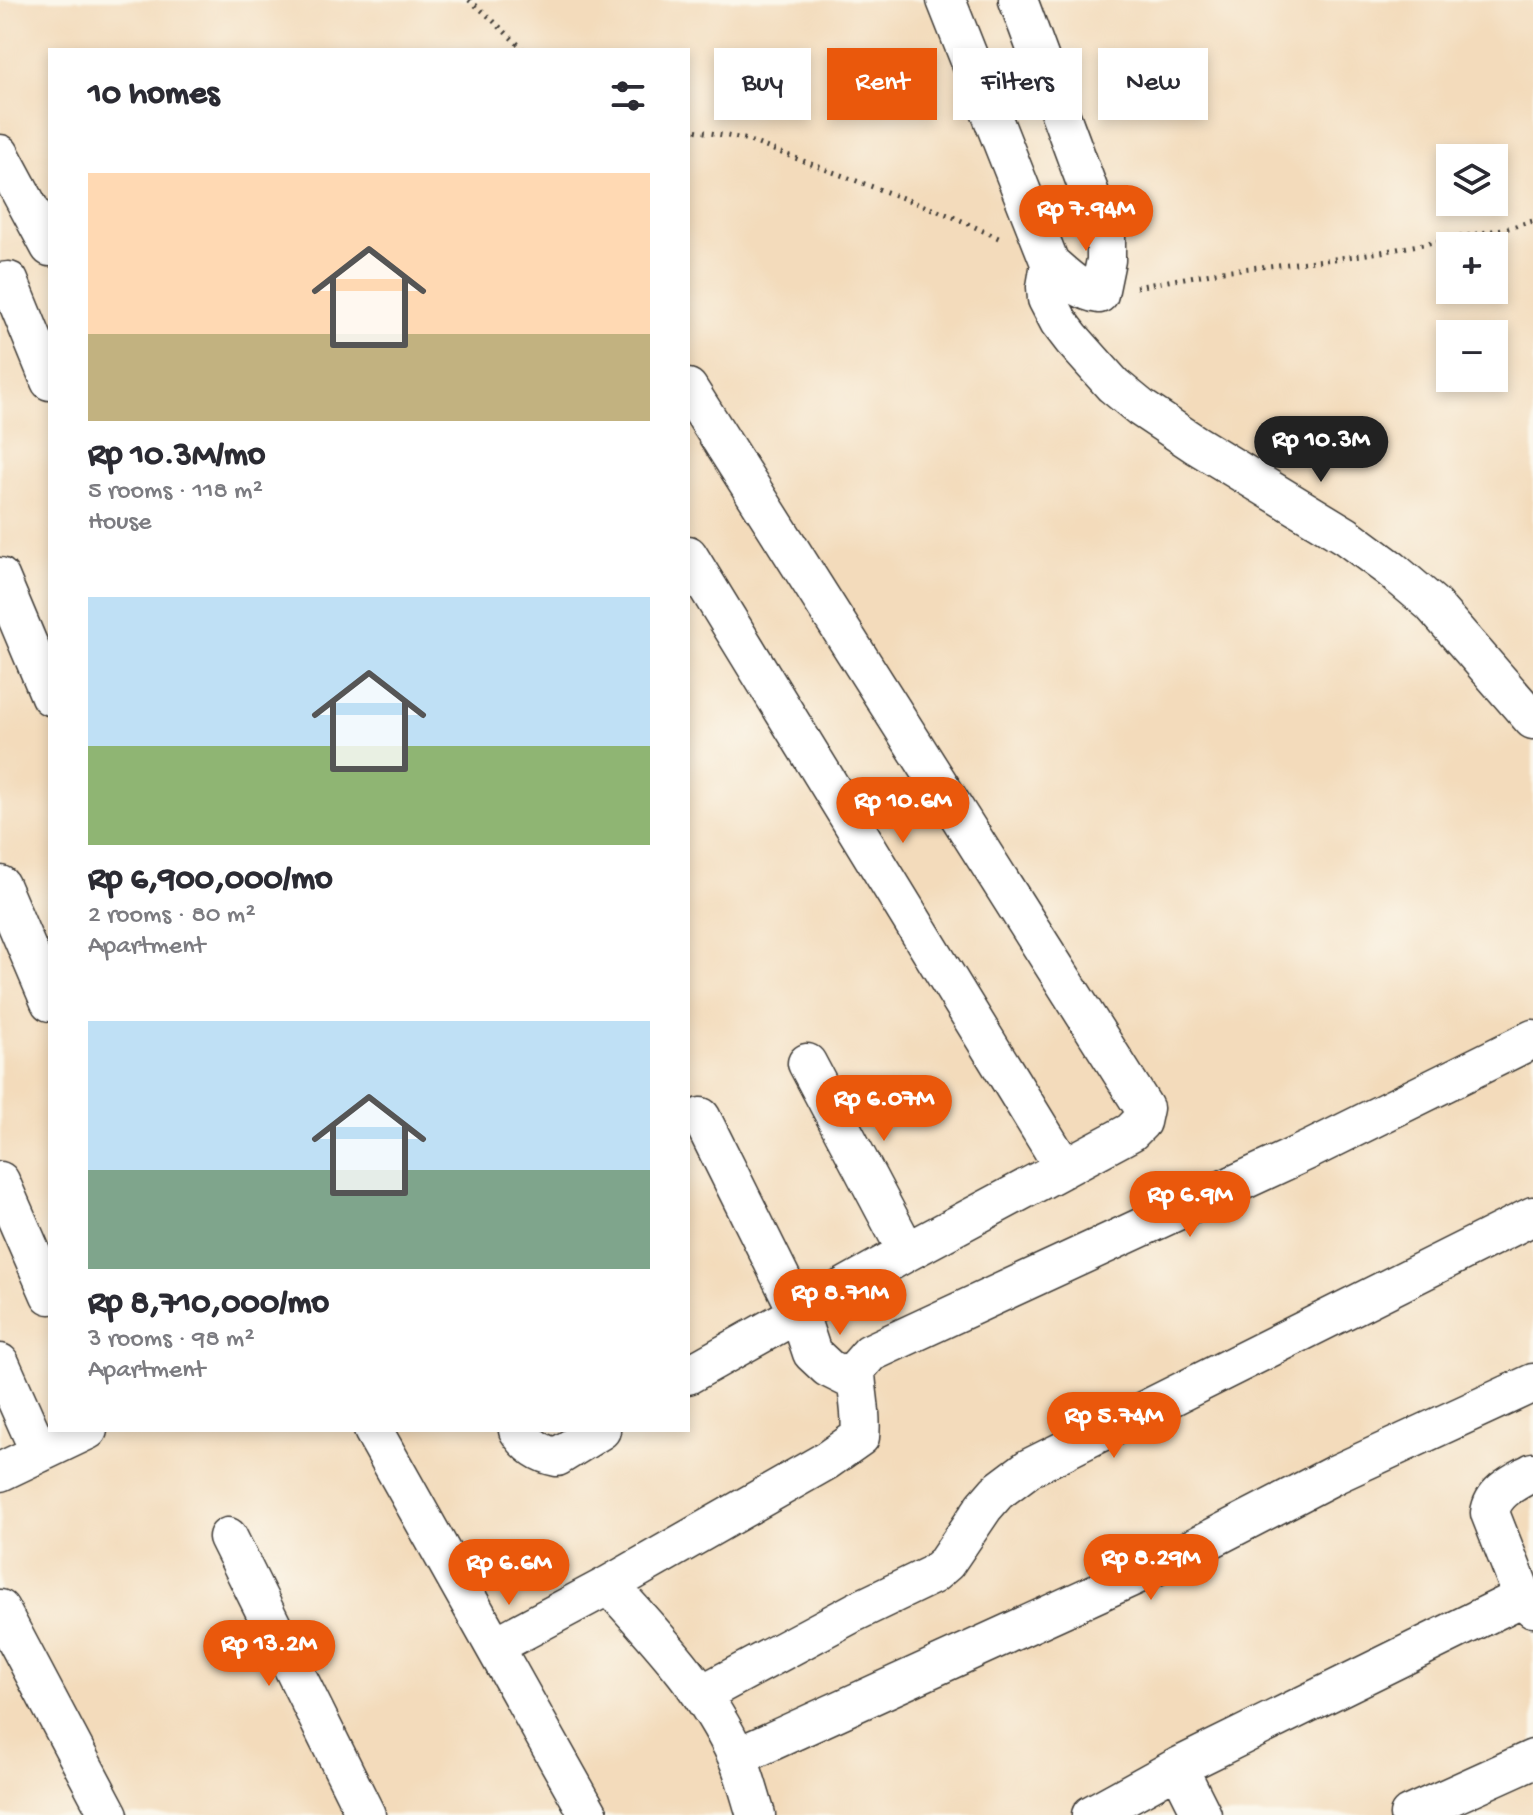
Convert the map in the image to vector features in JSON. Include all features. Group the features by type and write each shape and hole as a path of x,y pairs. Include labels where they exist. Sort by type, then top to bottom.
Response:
{"street":[{"path":"946,0 1048,275 1047,299 1059,322 1085,355 1113,385 1141,408 1346,536 1392,570 1432,604 1533,720"},
{"path":"1018,0 1106,237 1106,260 1099,294 1048,275"},
{"path":"0,154 48,243"},
{"path":"0,282 9,281 48,376"},
{"path":"690,391 1144,1108 1141,1122 1131,1132 907,1252 690,1374"},
{"path":"690,558 1064,1168"},
{"path":"0,577 48,691"},
{"path":"0,885 48,997"},
{"path":"495,1646 826,1461 860,1437 862,1421 856,1369 870,1353 1311,1149 1533,1039"},
{"path":"807,1063 907,1252"},
{"path":"701,1117 799,1314 812,1353 828,1368 856,1382"},
{"path":"0,1181 48,1290"},
{"path":"702,1694 855,1612 932,1575 946,1563 997,1492 1029,1468 1533,1216"},
{"path":"0,1363 40,1453"},
{"path":"737,1757 1176,1557 1336,1474 1533,1383"},
{"path":"0,1472 84,1432"},
{"path":"374,1432 589,1815"},
{"path":"519,1432 540,1454 557,1457 598,1432"},
{"path":"1091,1815 1178,1767 1528,1602 1490,1513 1493,1502 1504,1490 1533,1472"},
{"path":"228,1537 366,1815"},
{"path":"609,1585 702,1694 737,1757 756,1815"},
{"path":"0,1609 109,1815"},
{"path":"1409,1815 1533,1759"},
{"path":"1178,1767 1202,1815"}],"path":[{"path":"469,0 522,48"},
{"path":"690,129 744,139 951,216"},
{"path":"1099,294 1222,271 1381,252 1533,221"}]}
